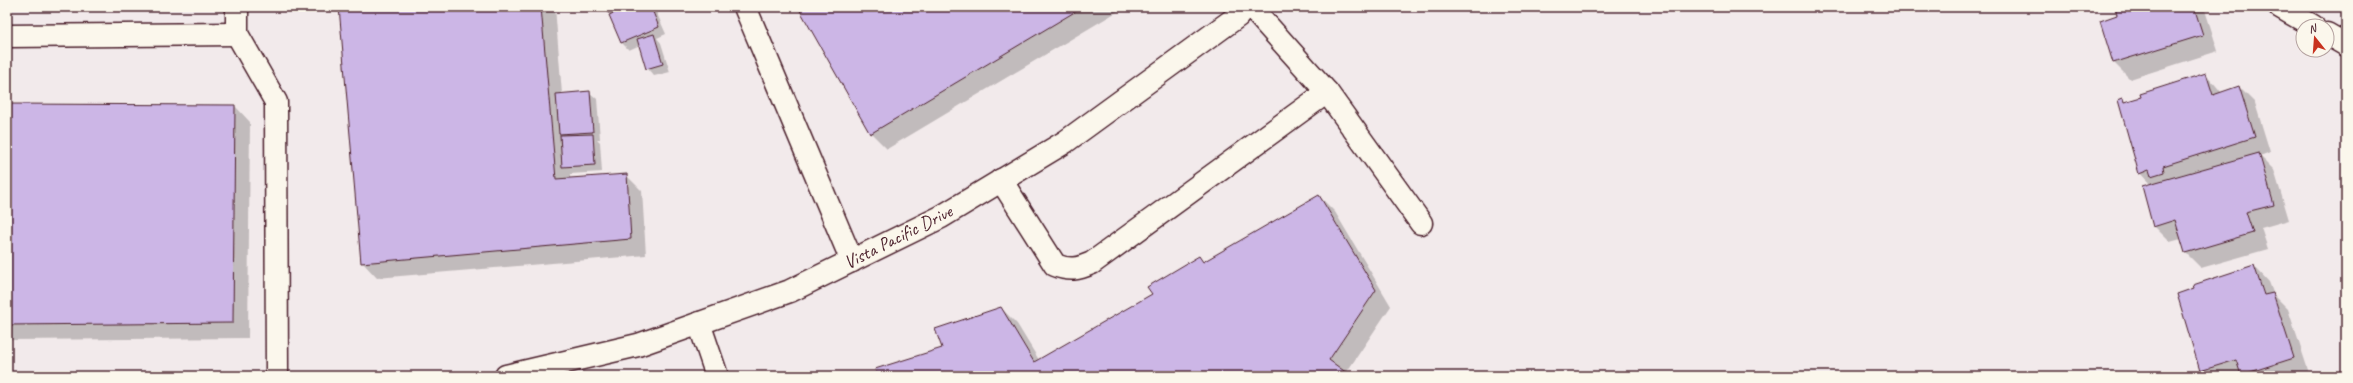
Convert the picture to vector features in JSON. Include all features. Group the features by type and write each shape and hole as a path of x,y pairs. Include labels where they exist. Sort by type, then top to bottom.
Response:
{"street":[{"path":"237,7 237,34 276,102 278,376"},
{"path":"744,7 852,261"},
{"name":"Vista Pacific Drive","path":"506,376 549,371 638,345 790,291 941,217 1065,142 1238,16 1245,7"},
{"path":"1251,7 1327,92 1421,223"},
{"path":"2280,7 2299,18"},
{"path":"7,36 237,34"},
{"path":"2335,39 2346,45"},
{"path":"1001,180 1056,265 1068,270 1077,270 1092,263 1327,92"},
{"path":"699,323 717,376"}],"building":[{"path":"339,7 541,7 556,179 627,174 631,239 361,263"},
{"path":"606,7 623,7 608,13"},
{"path":"628,7 651,7 659,27 621,43 609,15"},
{"path":"798,7 1083,7 870,134"},
{"path":"2115,7 2194,7 2203,35 2113,63 2100,21 2117,15"},
{"path":"654,34 663,64 646,69 637,39"},
{"path":"2206,73 2213,95 2239,86 2255,137 2163,166 2164,172 2151,176 2149,170 2139,174 2118,100 2123,98 2124,102 2141,97 2140,94"},
{"path":"590,91 593,132 559,134 556,94"},
{"path":"7,104 235,105 233,323 7,325"},
{"path":"593,134 595,165 562,167 560,135"},
{"path":"2259,153 2274,205 2246,212 2253,233 2185,253 2175,220 2153,227 2142,186"},
{"path":"1319,195 1376,290 1329,360 1351,376 877,376 875,369 942,348 935,329 1001,307 1034,362 1152,294 1147,287 1199,256 1203,262"},
{"path":"2254,265 2264,295 2273,293 2294,358 2241,375 2236,360 2200,371 2177,294 2194,288 2193,285"}]}
